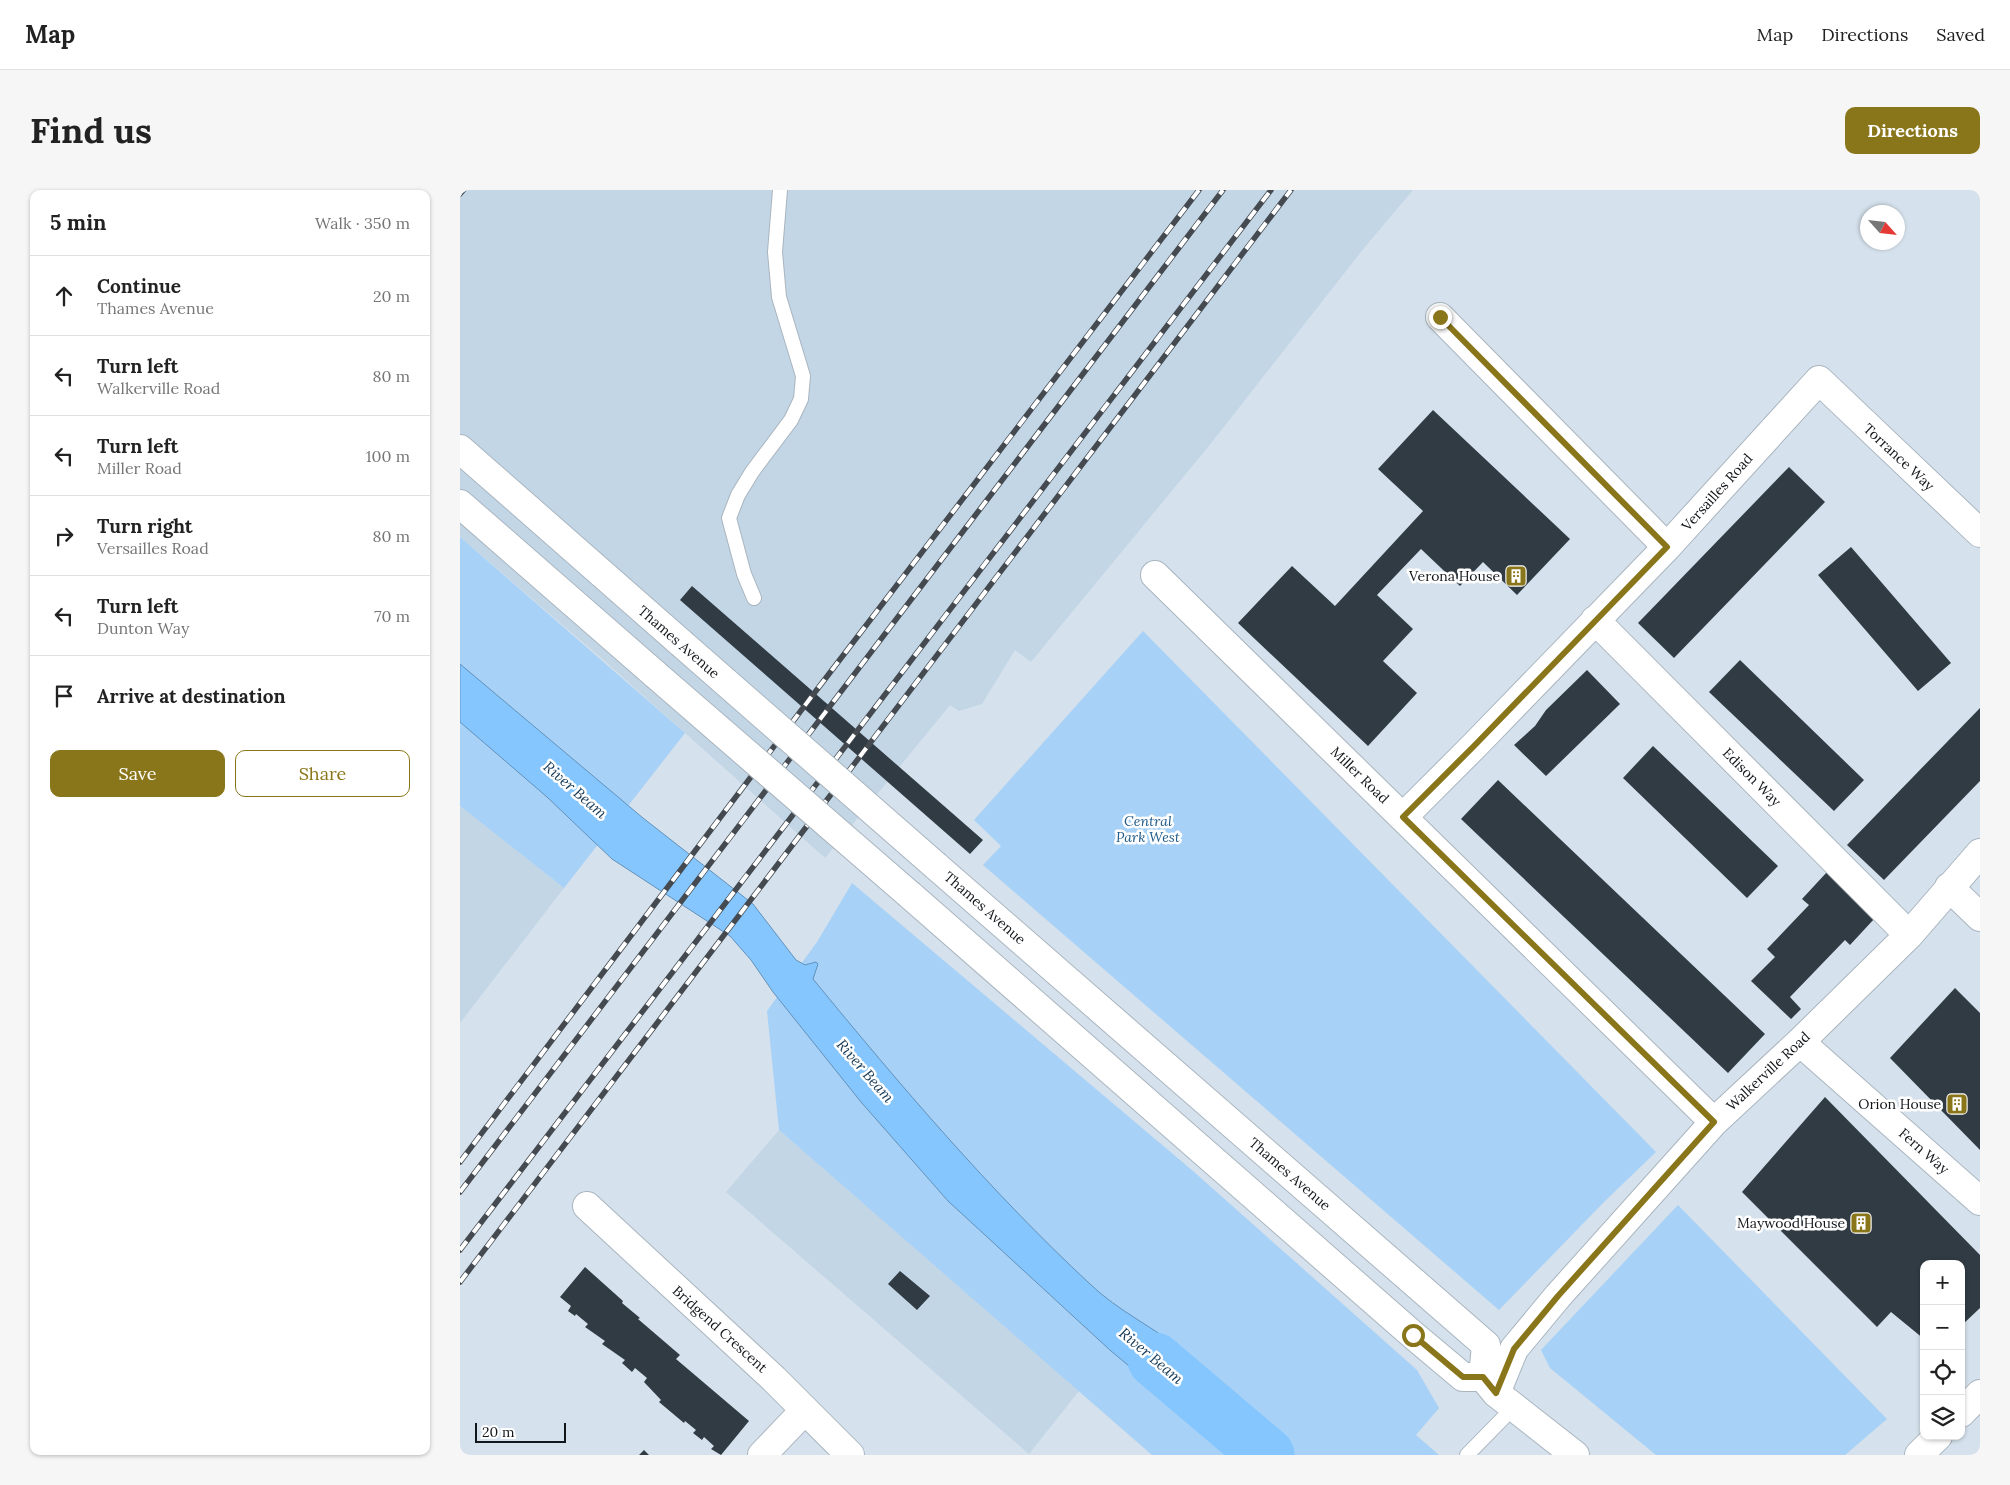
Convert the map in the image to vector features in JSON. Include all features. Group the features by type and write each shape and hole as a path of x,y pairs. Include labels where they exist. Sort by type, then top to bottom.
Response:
{"street":[{"path":"1440,317 1667,547"},
{"name":"Versailles Road","path":"1403,817 1667,547 1818,380"},
{"name":"Torrance Way","path":"1818,380 1980,534"},
{"name":"Thames Avenue","path":"460,449 1486,1345 1497,1392"},
{"path":"460,504 1420,1341 1463,1377 1497,1392 1575,1455"},
{"name":"Miller Road","path":"1155,575 1714,1122"},
{"name":"Edison Way","path":"1596,620 1909,935"},
{"name":"Walkerville Road","path":"1497,1392 1514,1349 1558,1296 1714,1122 1800,1042 1909,935 1980,853"},
{"path":"1949,887 1980,916"},
{"name":"Fern Way","path":"1800,1042 1980,1201"},
{"name":"Bridgend Crescent","path":"586,1206 774,1379 850,1455"},
{"path":"1965,1409 1980,1394"},
{"path":"762,1455 804,1411"},
{"path":"1919,1455 1934,1440"}],"lane":[{"path":"754,598 744,574 729,518 738,495 752,472 791,420 801,399 804,376 779,297 775,252 780,190"},
{"path":"1467,1455 1497,1392"}],"shaded area":[{"path":"460,190 1413,190 1364,248 1212,442 1031,662 1015,650 982,704 959,711 950,705 825,858 600,657 460,537"},
{"path":"460,806 564,888 460,1023"},
{"path":"779,1130 1079,1391 1029,1454 726,1192"}],"green space":[{"path":"460,537 685,733 564,888 460,806"},
{"name":"Central Park West","path":"1143,631 1656,1152 1604,1202 1499,1310 983,865 1001,846 974,820"},
{"path":"852,883 1193,1171 1417,1370 1439,1408 1416,1435 1439,1455 1152,1455 779,1130 767,1011 817,942"},
{"path":"1678,1205 1887,1419 1845,1455 1656,1455 1550,1368 1541,1350"}],"water":[{"path":"460,664 643,818 753,904 796,960 805,965 816,962 818,964 813,979 913,1098 981,1175 1053,1249 1101,1294 1185,1352 1201,1366 1224,1393 1202,1427 1111,1351 948,1201 861,1102 773,992 751,960 730,936 612,859 547,797 460,722"}],"building":[{"path":"460,190 467,190 460,198"},
{"name":"Verona House","path":"1433,410 1570,539 1517,595 1483,562 1460,586 1421,549 1377,595 1413,629 1383,661 1417,693 1368,746 1238,623 1292,566 1335,606 1423,511 1378,469"},
{"path":"1789,467 1825,502 1674,658 1638,623"},
{"path":"1851,547 1951,663 1918,691 1818,575"},
{"path":"692,586 983,840 970,854 680,600"},
{"path":"1740,660 1864,780 1834,811 1709,692"},
{"path":"1587,670 1620,704 1546,776 1514,745 1535,726 1546,710"},
{"path":"1980,708 1980,781 1884,880 1847,845"},
{"path":"1653,746 1778,866 1747,898 1623,778"},
{"path":"1498,780 1765,1034 1728,1073 1461,819"},
{"path":"1827,872 1875,918 1850,945 1845,940 1790,997 1801,1009 1791,1019 1751,981 1775,957 1767,949 1809,905 1802,899"},
{"name":"Orion House","path":"1955,988 1980,1013 1980,1150 1890,1058"},
{"name":"Maywood House","path":"1825,1097 1980,1255 1980,1308 1965,1322 1965,1260 1920,1260 1920,1336 1891,1312 1877,1327 1742,1192"},
{"path":"585,1267 623,1301 622,1303 640,1318 638,1319 680,1355 676,1359 749,1421 721,1455 711,1449 714,1446 704,1437 702,1440 693,1433 696,1430 685,1421 684,1423 659,1402 661,1400 644,1382 647,1378 635,1368 632,1372 622,1363 625,1360 602,1344 605,1341 585,1327 588,1324 576,1314 575,1316 568,1311 571,1306 560,1297"},
{"path":"900,1271 930,1296 917,1310 888,1284"},
{"path":"644,1450 649,1455 639,1455"}],"waterway":[{"name":"River Beam","path":"1155,1360 1267,1455"}],"railway":[{"path":"460,1162 809,700 1199,190"},
{"path":"460,1192 1223,190"},
{"path":"460,1250 1271,190"},
{"path":"460,1282 1291,190"}],"place":[{"name":"Verona House","path":"1516,576"},
{"name":"Orion House","path":"1957,1104"},
{"name":"Maywood House","path":"1861,1223"}],"route":[{"path":"1413,1335 1463,1377 1483,1377 1496,1393 1514,1349 1558,1296 1714,1122 1403,817 1667,547 1440,317"}]}
